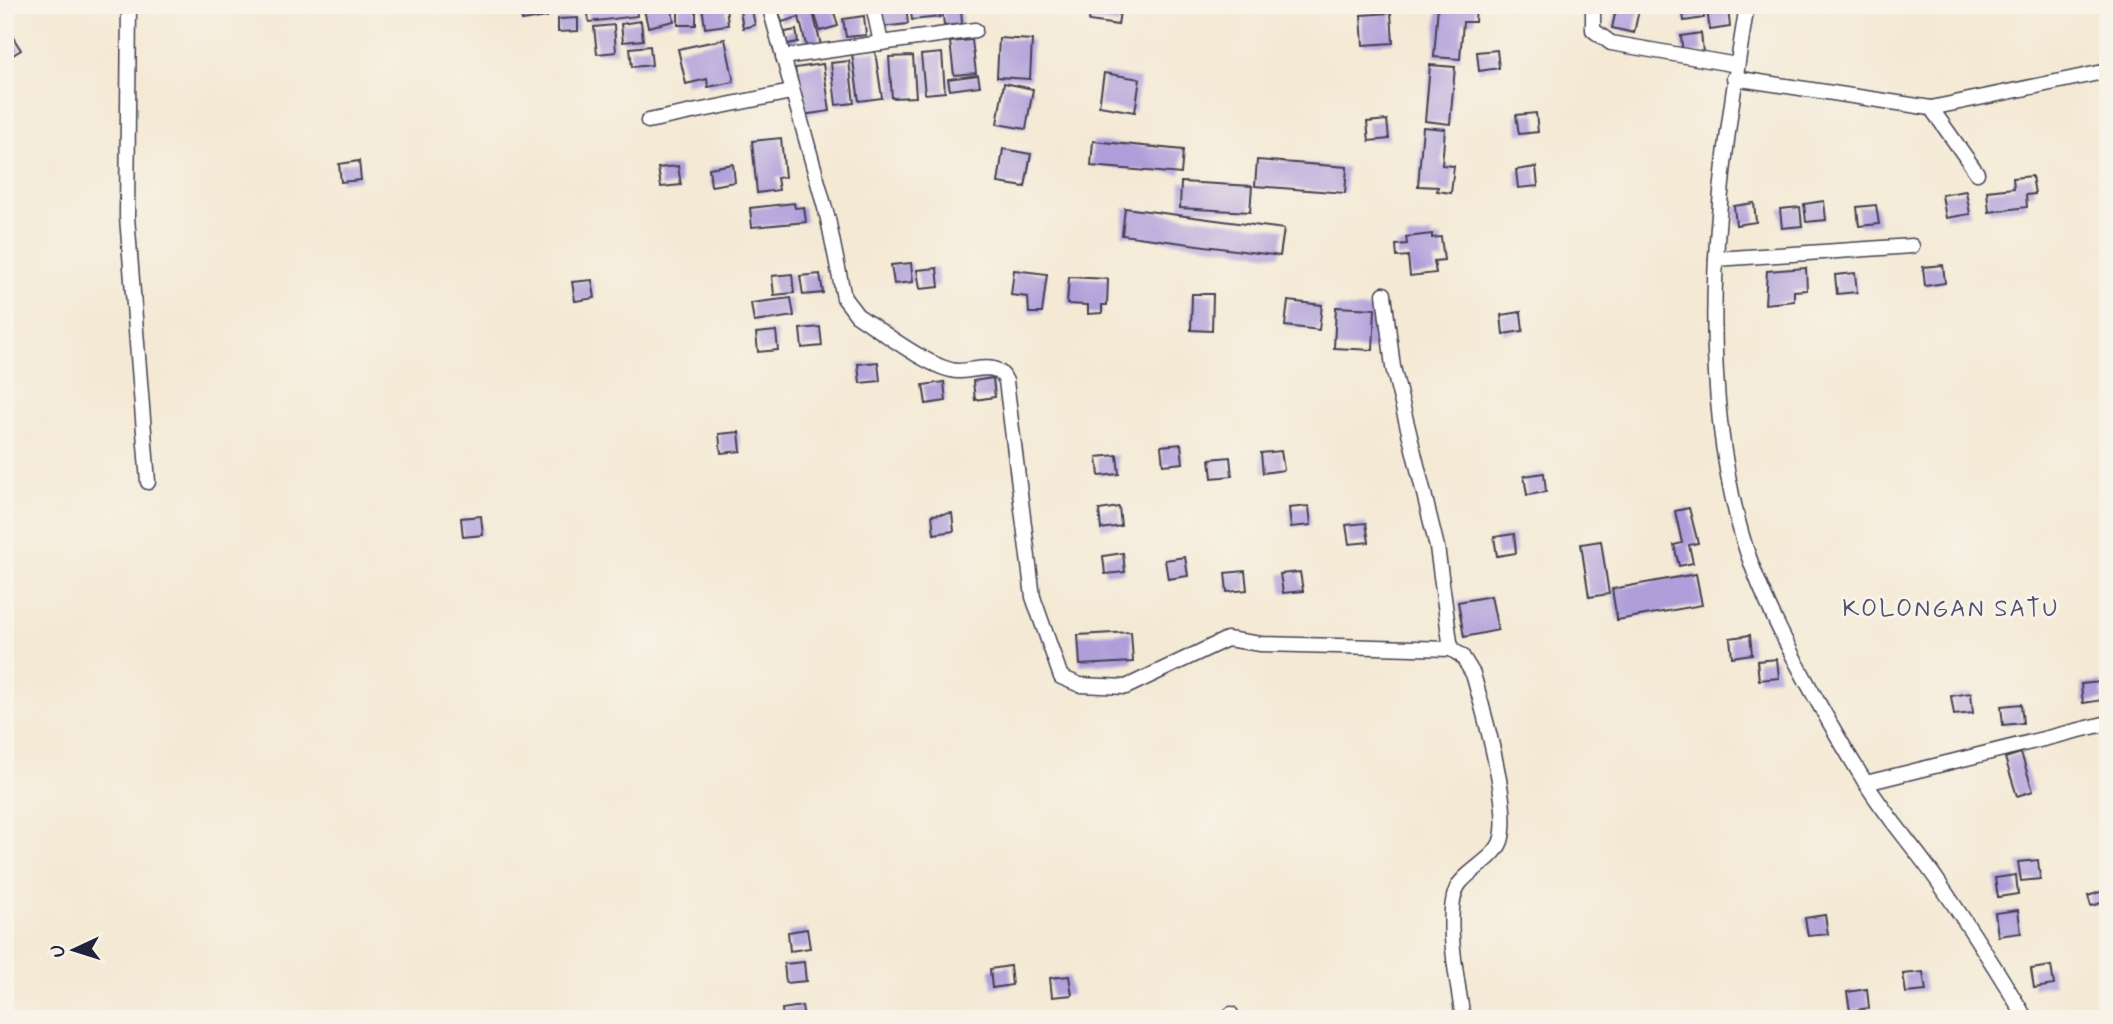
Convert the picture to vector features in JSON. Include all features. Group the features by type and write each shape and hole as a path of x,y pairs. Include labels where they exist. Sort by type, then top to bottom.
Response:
{"street":[{"path":"128,5 127,217 148,482"},
{"path":"769,5 828,219 844,298 850,308 857,316 945,369 981,367 1002,373 1010,397 1033,597 1061,677 1080,685 1126,687 1227,639 1314,646 1451,649 1462,656 1474,674 1501,797 1503,824 1500,841 1494,851 1459,884 1453,895 1452,928 1463,1019"},
{"path":"873,5 881,43"},
{"path":"1592,5 1593,30 1611,43 1736,71 1931,108 2108,71"},
{"path":"1747,5 1720,181 1713,306 1719,422 1739,526 1781,631 1866,783 1951,901 2026,1019"},
{"path":"783,57 975,30"},
{"path":"648,121 791,92"},
{"path":"1931,108 1977,173"},
{"path":"1716,259 1912,246"},
{"path":"1384,294 1393,367 1437,547 1451,649"},
{"path":"1866,783 2108,723"}],"building":[{"path":"478,5 498,5 498,9 478,11"},
{"path":"520,5 546,5 547,17 522,21"},
{"path":"587,5 636,5 637,16 589,22"},
{"path":"643,5 671,5 674,21 648,27"},
{"path":"678,5 696,5 696,25 678,25"},
{"path":"702,5 726,5 728,25 705,28"},
{"path":"739,5 751,5 755,25 743,28"},
{"path":"777,5 811,5 821,45 807,49 799,17 782,22"},
{"path":"812,5 832,5 838,26 820,31"},
{"path":"879,5 906,5 908,24 881,27"},
{"path":"910,5 938,5 940,17 912,20"},
{"path":"942,5 969,5 961,9 962,24 944,26"},
{"path":"1091,5 1121,5 1118,25 1089,21"},
{"path":"1438,5 1476,5 1475,22 1463,22 1460,59 1434,57"},
{"path":"1617,5 1640,5 1634,33 1612,28"},
{"path":"1682,5 1703,5 1704,18 1684,21"},
{"path":"1728,8 1730,27 1710,30 1707,11"},
{"path":"1391,13 1393,43 1363,45 1361,15"},
{"path":"864,16 866,35 846,37 843,19"},
{"path":"578,18 578,31 558,32 558,19"},
{"path":"641,21 643,40 623,42 621,24"},
{"path":"5,25 21,50 5,60"},
{"path":"614,25 616,52 597,54 594,27"},
{"path":"796,30 798,42 787,44 785,32"},
{"path":"1701,33 1703,52 1683,55 1681,36"},
{"path":"999,38 1032,40 1030,79 997,77"},
{"path":"725,39 734,82 708,87 707,79 686,84 678,49"},
{"path":"972,40 976,73 954,75 950,42"},
{"path":"650,46 652,65 632,67 630,48"},
{"path":"1497,50 1499,68 1479,71 1477,52"},
{"path":"875,51 882,98 859,101 852,54"},
{"path":"942,53 945,92 925,94 921,55"},
{"path":"913,56 916,97 892,98 889,57"},
{"path":"849,61 854,103 836,105 831,63"},
{"path":"823,64 830,111 802,115 795,68"},
{"path":"1430,65 1455,67 1450,124 1425,121"},
{"path":"1104,73 1140,79 1135,112 1099,106"},
{"path":"978,75 980,86 950,90 948,79"},
{"path":"1004,83 1033,89 1026,129 997,124"},
{"path":"1536,113 1538,132 1519,134 1516,115"},
{"path":"1387,120 1389,139 1369,141 1367,122"},
{"path":"1423,127 1445,129 1442,165 1454,166 1451,193 1437,191 1438,187 1418,186"},
{"path":"781,138 785,177 777,178 779,190 757,193 752,141"},
{"path":"1093,141 1183,150 1181,174 1091,166"},
{"path":"1003,149 1031,154 1025,187 998,183"},
{"path":"1257,160 1347,167 1345,193 1255,186"},
{"path":"359,161 361,180 341,182 339,164"},
{"path":"733,164 735,182 711,186 709,168"},
{"path":"678,166 681,185 661,187 658,168"},
{"path":"1536,167 1538,186 1518,188 1516,170"},
{"path":"2032,176 2035,194 2026,195 2027,207 1989,212 1987,191 2014,188 2013,178"},
{"path":"1181,182 1252,186 1250,212 1180,208"},
{"path":"1966,191 1970,214 1946,218 1942,195"},
{"path":"1824,201 1826,220 1806,222 1804,204"},
{"path":"794,203 795,208 804,207 806,222 752,227 750,208"},
{"path":"1754,203 1756,222 1736,225 1734,206"},
{"path":"1876,205 1879,224 1859,226 1857,207"},
{"path":"1800,207 1802,226 1782,228 1780,209"},
{"path":"1125,208 1284,229 1280,256 1122,235"},
{"path":"1432,234 1432,238 1441,237 1444,260 1434,261 1436,273 1410,276 1408,256 1397,257 1396,245 1407,244 1406,237"},
{"path":"911,263 913,282 894,284 891,265"},
{"path":"1943,265 1945,283 1925,286 1923,267"},
{"path":"937,268 939,287 920,289 917,270"},
{"path":"1806,268 1807,290 1794,291 1794,301 1765,304 1767,271"},
{"path":"1014,270 1047,274 1042,313 1029,313 1028,297 1011,295"},
{"path":"1855,273 1857,292 1837,294 1835,275"},
{"path":"792,274 794,293 774,295 772,276"},
{"path":"820,274 823,293 803,295 800,276"},
{"path":"1069,277 1108,279 1107,305 1102,305 1102,313 1088,314 1088,305 1067,304"},
{"path":"592,280 595,298 575,301 572,282"},
{"path":"1192,294 1213,294 1212,331 1191,330"},
{"path":"791,298 794,316 754,322 751,303"},
{"path":"1288,301 1322,305 1319,330 1285,326"},
{"path":"1336,307 1375,309 1373,350 1334,348"},
{"path":"1521,312 1523,331 1503,334 1501,315"},
{"path":"820,327 822,346 802,348 800,329"},
{"path":"776,331 778,350 758,352 756,333"},
{"path":"878,362 880,381 860,383 858,364"},
{"path":"993,378 995,397 975,400 973,381"},
{"path":"944,382 946,401 926,404 923,385"},
{"path":"739,432 741,451 721,453 719,434"},
{"path":"1181,444 1183,463 1163,465 1161,446"},
{"path":"1281,451 1284,470 1263,473 1261,453"},
{"path":"1117,455 1119,474 1099,476 1097,457"},
{"path":"1230,457 1232,476 1212,478 1210,459"},
{"path":"1544,473 1546,492 1527,495 1524,476"},
{"path":"1309,506 1311,525 1291,527 1289,508"},
{"path":"1119,507 1121,526 1101,529 1099,510"},
{"path":"1689,508 1698,543 1689,545 1693,563 1679,566 1674,545 1682,543 1675,511"},
{"path":"952,513 954,531 934,534 932,515"},
{"path":"481,516 483,535 463,537 461,518"},
{"path":"1366,523 1369,542 1349,544 1346,525"},
{"path":"1514,534 1516,553 1497,556 1494,537"},
{"path":"1601,541 1609,594 1589,597 1581,544"},
{"path":"1123,553 1125,572 1105,574 1103,556"},
{"path":"1185,557 1188,576 1168,579 1165,560"},
{"path":"1245,571 1247,590 1227,592 1225,573"},
{"path":"1300,572 1303,591 1283,593 1280,574"},
{"path":"1696,574 1702,605 1617,620 1612,589"},
{"path":"1491,596 1498,630 1464,637 1458,602"},
{"path":"1131,632 1133,662 1080,665 1078,635"},
{"path":"1750,635 1752,654 1732,657 1730,638"},
{"path":"1777,659 1779,678 1759,680 1757,661"},
{"path":"2101,682 2103,700 2083,703 2081,684"},
{"path":"1971,693 1973,713 1954,715 1951,696"},
{"path":"2021,704 2023,723 2003,725 2001,706"},
{"path":"2021,753 2033,791 2017,796 2005,758"},
{"path":"2038,860 2040,879 2021,881 2018,862"},
{"path":"2016,875 2018,894 1998,897 1995,878"},
{"path":"2106,890 2108,901 2091,906 2088,896"},
{"path":"2018,910 2021,933 1998,936 1995,913"},
{"path":"1825,915 1828,934 1808,936 1805,918"},
{"path":"807,929 810,948 790,951 788,932"},
{"path":"804,962 806,981 786,983 784,964"},
{"path":"1010,966 1012,985 992,988 990,969"},
{"path":"2051,966 2054,985 2034,988 2031,969"},
{"path":"1923,972 1926,991 1906,993 1903,974"},
{"path":"1069,976 1072,995 1052,997 1050,978"},
{"path":"1867,989 1869,1008 1850,1011 1847,992"},
{"path":"802,1006 804,1019 783,1019 782,1009"}],"district":[{"name":"KOLONGAN SATU","path":"1951,608"}]}
